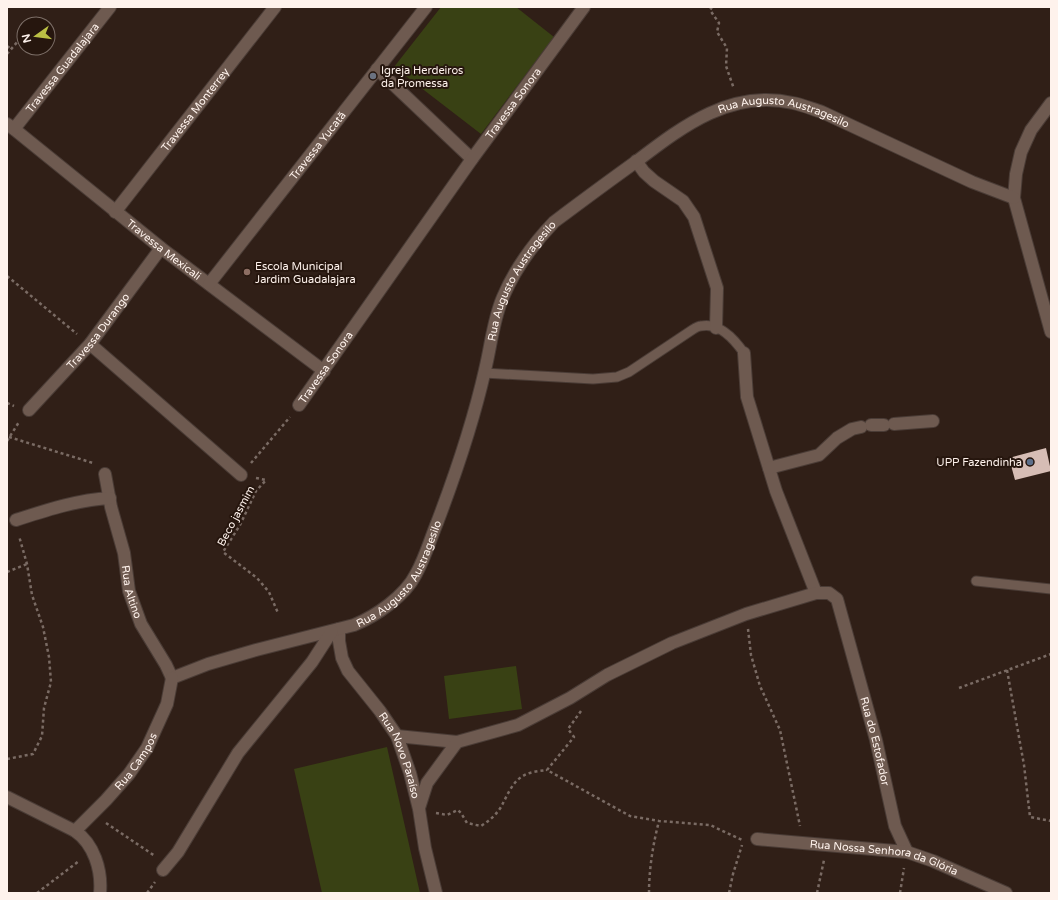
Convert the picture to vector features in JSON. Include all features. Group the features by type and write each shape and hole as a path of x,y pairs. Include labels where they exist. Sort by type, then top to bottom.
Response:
{"street":[{"name":"Travessa Guadalajara","path":"10,127 110,7"},
{"name":"Travessa Monterrey","path":"115,212 274,7"},
{"name":"Travessa Yucatã","path":"209,284 426,7"},
{"name":"Travessa Sonora","path":"299,405 472,159 584,7"},
{"path":"377,70 472,159"},
{"name":"Rua Augusto Austragesilo","path":"172,678 208,664 364,621 395,599 416,575 454,480 466,442 484,373 498,310 509,283 519,266 531,248 554,222 675,132 702,116 713,111 738,104 767,100 800,104 822,112 972,182 1014,198"},
{"path":"1051,103 1031,130 1021,152 1016,174 1014,198 1051,332"},
{"name":"Travessa Mexicali","path":"10,127 161,248 324,371"},
{"path":"636,161 644,172 654,181 683,201 694,217 717,288 716,328"},
{"name":"Travessa Durango","path":"29,410 90,344 161,248"},
{"path":"90,344 241,474"},
{"path":"397,736 456,742 518,725 570,698 607,675 672,643 746,614 816,593 776,491 747,397 744,353"},
{"path":"769,468 819,455 837,438 852,429 866,426 933,421"},
{"name":"Rua Altino","path":"105,474 114,521 124,553 129,591 146,634 166,664 172,678"},
{"path":"16,520 74,502 110,498"},
{"name":"Rua do Estofador","path":"816,593 829,593 837,599 876,740 896,826 907,852"},
{"path":"166,867 178,852 238,753 312,662 335,630"},
{"name":"Rua Novo Paraíso","path":"335,630 339,641 342,658 348,671 380,711 397,736 410,773 420,814 425,848 436,893"},
{"name":"Rua Campos","path":"75,830 129,774 147,748 167,704 172,678"},
{"path":"420,814 427,783 456,742"},
{"path":"7,797 75,830 84,837 91,848 96,864 100,893"},
{"name":"Rua Nossa Senhora da Glória","path":"756,839 907,852 933,861 1006,893"}],"lane":[{"path":"484,373 593,379 617,377 629,372 700,326 716,328 730,336 744,353"},
{"path":"976,581 1051,589"}],"path":[{"path":"712,7 710,10 719,23 717,32 727,48 726,66 738,104"},
{"path":"7,54 16,43"},
{"path":"7,46 11,49"},
{"path":"7,276 90,344"},
{"name":"Travessa Sonora","path":"241,474 299,405"},
{"path":"7,441 21,418 29,410"},
{"path":"9,437 102,466 105,474"},
{"name":"Beco jasmim","path":"241,474 266,480 256,491 240,525 224,552 257,578 269,592 278,613"},
{"path":"7,759 33,754 42,736 44,708 50,682 49,657 43,628 32,595 27,564 16,520"},
{"path":"7,572 27,564"},
{"path":"746,614 750,655 764,696 780,730 803,843"},
{"path":"960,688 1051,654"},
{"path":"1007,670 1024,765 1030,817 1051,821"},
{"path":"547,770 574,737 568,729 585,705"},
{"path":"420,814 439,813 447,815 458,810 467,823 481,826 492,819 500,808 510,788 522,776 537,771 547,770 630,816 659,821 710,825 744,841 733,874 729,893"},
{"path":"92,814 166,867"},
{"path":"649,893 654,840 659,821"},
{"path":"818,893 827,844"},
{"path":"37,893 79,861 91,848"},
{"path":"900,893 907,852"}],"green space":[{"path":"441,7 516,7 554,37 481,134 394,67"},
{"path":"516,666 522,709 449,719 444,676"},
{"path":"387,747 420,893 322,893 294,769"}],"building":[{"name":"UPP Fazendinha","path":"1046,448 1051,471 1015,480 1009,458"}],"place":[{"name":"Igreja Herdeiros da Promessa","path":"373,76"},
{"name":"Escola Municipal Jardim Guadalajara","path":"247,272"},
{"name":"UPP Fazendinha","path":"1030,462"}]}
